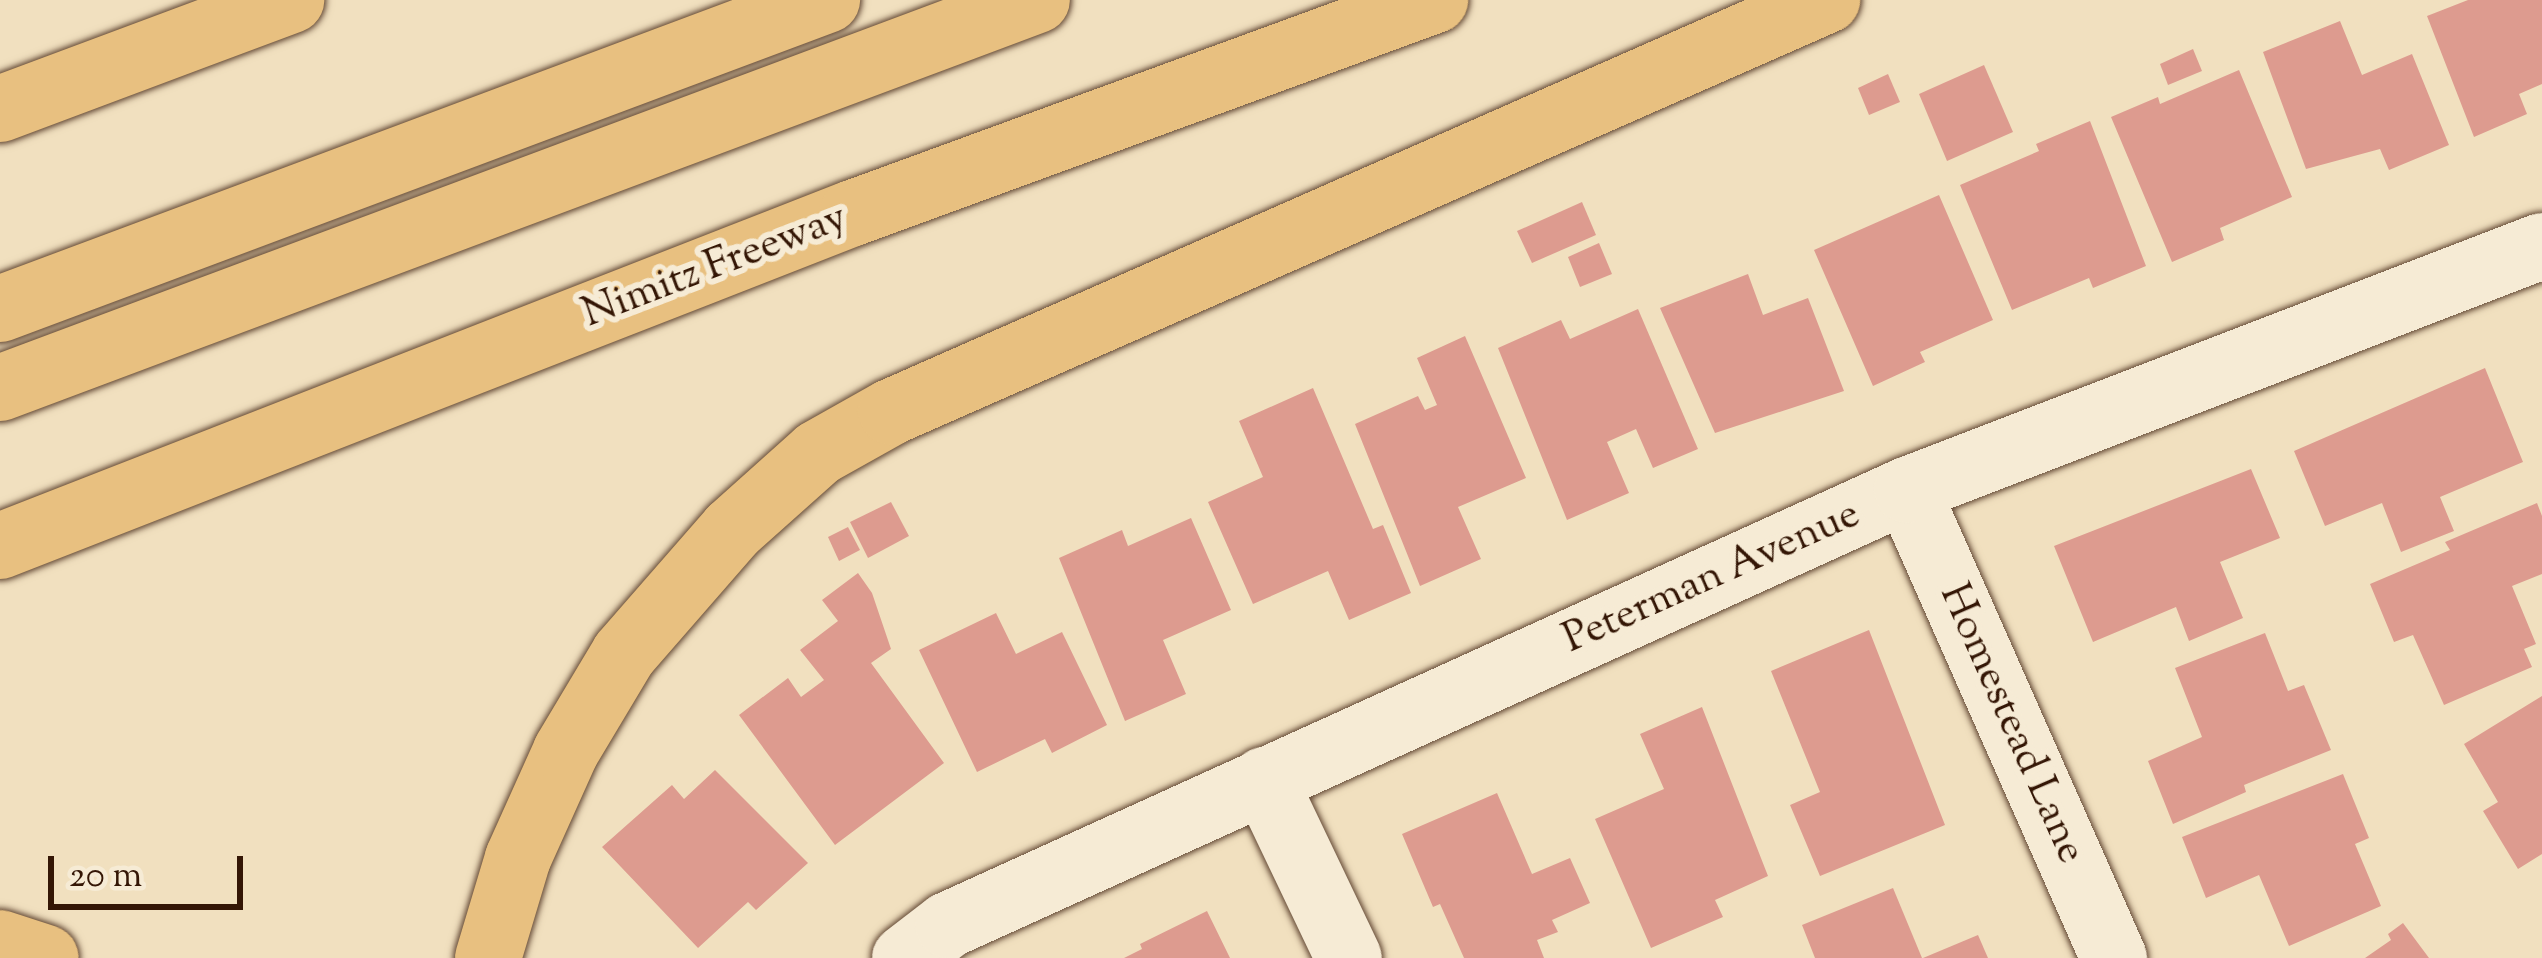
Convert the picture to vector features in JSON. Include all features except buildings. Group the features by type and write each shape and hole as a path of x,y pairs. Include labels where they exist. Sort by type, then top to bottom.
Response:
{"highway":[{"path":"0,109 291,0"},
{"path":"0,309 827,0"},
{"path":"0,388 1037,0"},
{"name":"Nimitz Freeway","path":"0,546 853,213 1435,0"},
{"path":"488,958 518,858 566,751 624,654 732,530 818,453 891,412 1827,0"},
{"path":"0,943 46,958"}],"street":[{"name":"Peterman Avenue","path":"905,958 948,925 1907,490 2542,246"},
{"name":"Homestead Lane","path":"1907,490 2114,958"},
{"path":"1264,780 1349,958"}]}
